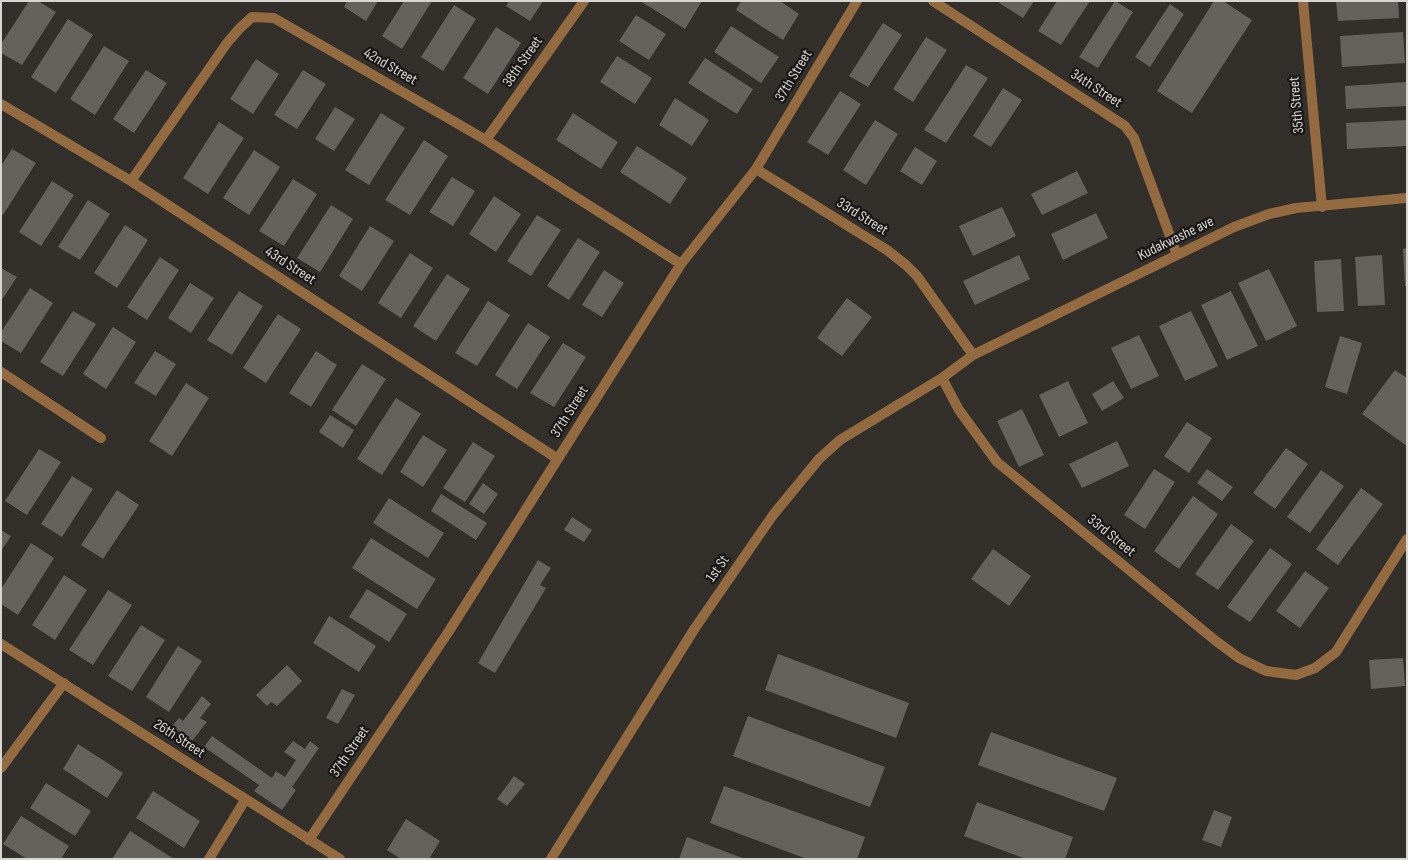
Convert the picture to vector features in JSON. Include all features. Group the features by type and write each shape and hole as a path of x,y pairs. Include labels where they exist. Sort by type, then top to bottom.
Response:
{"street":[{"name":"38th Street","path":"486,140 584,1"},
{"name":"37th Street","path":"309,840 449,631 681,264 756,169 857,1"},
{"name":"34th Street","path":"933,1 1125,126 1134,138 1177,255"},
{"name":"35th Street","path":"1303,1 1322,207"},
{"name":"42nd Street","path":"131,180 227,43 239,29 252,17 274,18 486,140 681,264"},
{"name":"43rd Street","path":"1,104 131,180 558,459"},
{"name":"33rd Street","path":"756,169 887,250 906,265 917,276 973,356"},
{"name":"Kudakwashe ave","path":"973,356 1177,255 1269,214 1296,208 1407,198"},
{"name":"1st St","path":"551,859 695,628 773,516 819,459 840,440 942,378 973,356"},
{"path":"1,372 101,438"},
{"name":"33rd Street","path":"942,378 959,410 997,462 1239,658 1266,671 1296,675 1315,668 1336,652 1407,539"},
{"name":"26th Street","path":"1,644 340,859"},
{"path":"1,768 64,683"},
{"path":"209,859 245,800"}],"building":[{"path":"29,1 38,1 56,12 22,65 1,53 1,44"},
{"path":"347,1 378,1 366,21 344,7"},
{"path":"404,1 432,1 402,49 382,36"},
{"path":"509,1 543,1 530,21 506,6"},
{"path":"640,1 702,1 685,29"},
{"path":"741,1 780,1 799,14 783,40 736,10"},
{"path":"1000,1 1034,1 1023,18 999,3"},
{"path":"1057,1 1090,1 1061,45 1038,31"},
{"path":"1115,1 1133,12 1098,68 1079,57"},
{"path":"1214,1 1223,1 1252,20 1192,113 1157,91"},
{"path":"1336,1 1398,1 1399,18 1338,21"},
{"path":"1170,4 1184,14 1150,67 1135,57"},
{"path":"454,5 476,19 443,71 421,57"},
{"path":"636,15 666,34 649,60 619,41"},
{"path":"68,19 93,35 56,93 31,77"},
{"path":"883,23 902,35 868,87 849,76"},
{"path":"731,26 779,57 761,83 714,52"},
{"path":"496,27 521,43 488,94 463,78"},
{"path":"1403,32 1405,63 1342,67 1340,36"},
{"path":"926,37 947,50 913,102 893,89"},
{"path":"104,46 129,61 95,115 70,99"},
{"path":"617,56 652,78 635,104 600,82"},
{"path":"705,58 753,89 737,114 688,83"},
{"path":"256,59 279,74 253,114 230,99"},
{"path":"966,65 988,78 946,143 924,130"},
{"path":"146,70 167,83 134,133 113,119"},
{"path":"303,70 326,84 297,129 274,115"},
{"path":"1407,82 1407,106 1346,109 1345,86"},
{"path":"1003,88 1022,100 991,147 973,136"},
{"path":"840,91 861,104 828,155 807,142"},
{"path":"675,98 709,120 692,146 659,125"},
{"path":"335,107 355,119 334,151 315,139"},
{"path":"381,113 405,128 369,185 345,170"},
{"path":"573,113 618,142 601,169 556,140"},
{"path":"875,120 898,134 866,185 843,170"},
{"path":"1407,120 1407,146 1347,149 1346,123"},
{"path":"219,122 244,138 208,194 183,178"},
{"path":"424,140 448,156 410,215 385,200"},
{"path":"637,146 687,178 670,204 620,172"},
{"path":"915,147 937,161 922,185 900,171"},
{"path":"12,149 36,163 3,215 1,213 1,166"},
{"path":"254,150 280,167 249,215 223,198"},
{"path":"1077,171 1088,193 1042,215 1031,194"},
{"path":"452,177 475,191 453,226 429,212"},
{"path":"293,179 317,194 284,246 259,231"},
{"path":"52,181 74,195 41,246 19,232"},
{"path":"494,196 521,214 496,252 469,234"},
{"path":"88,200 110,214 80,260 58,247"},
{"path":"331,205 353,219 320,272 297,258"},
{"path":"1002,207 1016,236 973,256 959,226"},
{"path":"1096,213 1108,238 1063,260 1051,234"},
{"path":"537,215 561,230 531,276 507,261"},
{"path":"125,225 148,240 117,288 94,273"},
{"path":"370,226 394,241 362,291 339,276"},
{"path":"578,238 600,252 569,300 547,286"},
{"path":"1407,248 1407,286 1405,286 1403,249"},
{"path":"410,253 433,268 401,318 378,303"},
{"path":"1019,255 1030,279 975,305 963,281"},
{"path":"1382,255 1385,305 1358,306 1355,257"},
{"path":"160,257 179,270 147,320 127,307"},
{"path":"1341,259 1344,311 1317,312 1314,261"},
{"path":"1,268 17,277 1,301"},
{"path":"1269,269 1297,326 1266,341 1238,283"},
{"path":"604,270 624,283 602,317 582,305"},
{"path":"447,274 470,289 436,341 413,326"},
{"path":"190,283 214,298 191,333 168,318"},
{"path":"30,288 53,303 21,353 1,341 1,332"},
{"path":"239,291 263,306 232,355 207,340"},
{"path":"1231,291 1258,346 1227,360 1201,305"},
{"path":"847,298 872,317 842,356 817,338"},
{"path":"488,301 510,315 477,366 455,353"},
{"path":"73,311 96,324 63,376 40,362"},
{"path":"1191,311 1218,366 1185,381 1159,326"},
{"path":"278,314 301,329 266,383 243,368"},
{"path":"528,323 550,337 517,389 495,375"},
{"path":"113,327 136,342 106,389 83,374"},
{"path":"1139,335 1159,376 1131,389 1111,348"},
{"path":"1340,336 1362,343 1347,394 1325,387"},
{"path":"563,343 586,357 554,407 530,393"},
{"path":"155,351 176,364 156,396 134,383"},
{"path":"316,351 337,365 311,407 289,393"},
{"path":"362,364 386,379 356,426 332,410"},
{"path":"1395,370 1407,378 1407,446 1362,414"},
{"path":"1068,381 1088,423 1059,437 1039,395"},
{"path":"1113,381 1124,398 1102,411 1092,394"},
{"path":"186,383 209,398 172,456 149,441"},
{"path":"396,398 421,414 382,475 357,459"},
{"path":"1022,409 1044,455 1019,467 997,421"},
{"path":"330,415 354,430 343,448 319,432"},
{"path":"1187,422 1212,438 1189,473 1164,456"},
{"path":"423,435 447,450 423,487 400,472"},
{"path":"1117,441 1129,466 1082,488 1069,464"},
{"path":"473,442 495,456 465,502 443,488"},
{"path":"1286,448 1308,464 1275,509 1253,493"},
{"path":"39,449 61,462 27,515 5,501"},
{"path":"1154,469 1175,482 1145,529 1124,515"},
{"path":"1207,469 1233,487 1222,501 1197,483"},
{"path":"1321,470 1344,486 1310,533 1287,517"},
{"path":"72,476 93,489 62,537 41,524"},
{"path":"483,483 498,494 484,514 469,504"},
{"path":"1361,488 1383,504 1338,565 1316,549"},
{"path":"117,490 139,505 103,559 81,545"},
{"path":"441,494 487,523 476,540 431,511"},
{"path":"1193,496 1218,514 1179,569 1154,551"},
{"path":"389,498 444,533 428,558 373,523"},
{"path":"572,517 592,530 584,542 564,530"},
{"path":"1231,524 1254,541 1218,590 1195,574"},
{"path":"1,530 11,536 1,551"},
{"path":"371,538 436,579 417,609 352,568"},
{"path":"31,543 54,558 18,615 1,604 1,589"},
{"path":"1270,548 1292,564 1250,622 1227,607"},
{"path":"993,549 1031,576 1009,606 971,579"},
{"path":"538,560 551,568 540,585 546,588 495,673 478,663"},
{"path":"1305,571 1329,588 1300,628 1276,611"},
{"path":"64,575 87,590 55,640 32,625"},
{"path":"367,589 407,614 389,642 349,617"},
{"path":"108,590 132,605 93,665 69,650"},
{"path":"329,616 376,646 359,672 313,643"},
{"path":"141,625 165,640 132,691 108,676"},
{"path":"178,646 202,661 169,712 146,697"},
{"path":"778,654 909,703 896,738 765,690"},
{"path":"1403,658 1405,686 1371,689 1369,660"},
{"path":"287,665 302,681 277,706 271,702 267,706 256,695"},
{"path":"342,689 355,695 338,724 326,718"},
{"path":"202,696 211,704 200,718 207,722 192,741 172,726 179,718 183,721"},
{"path":"748,716 885,767 870,807 733,756"},
{"path":"991,732 1117,778 1104,811 978,765"},
{"path":"212,736 272,778 276,771 285,777 296,760 284,752 293,741 305,749 310,741 319,748 292,787 296,790 282,810 254,791 259,785 204,747"},
{"path":"78,744 123,773 107,798 63,769"},
{"path":"514,776 525,784 507,806 497,799"},
{"path":"46,783 91,811 75,836 30,808"},
{"path":"724,786 865,837 857,859 807,859 710,823"},
{"path":"153,791 200,821 184,848 136,818"},
{"path":"977,802 1073,837 1065,859 1026,859 964,836"},
{"path":"1214,810 1232,817 1221,847 1202,840"},
{"path":"21,816 69,846 61,859 27,859 3,844"},
{"path":"406,819 440,841 429,859 401,859 387,850"},
{"path":"130,831 174,859 112,859"},
{"path":"687,837 745,859 679,859"}]}
